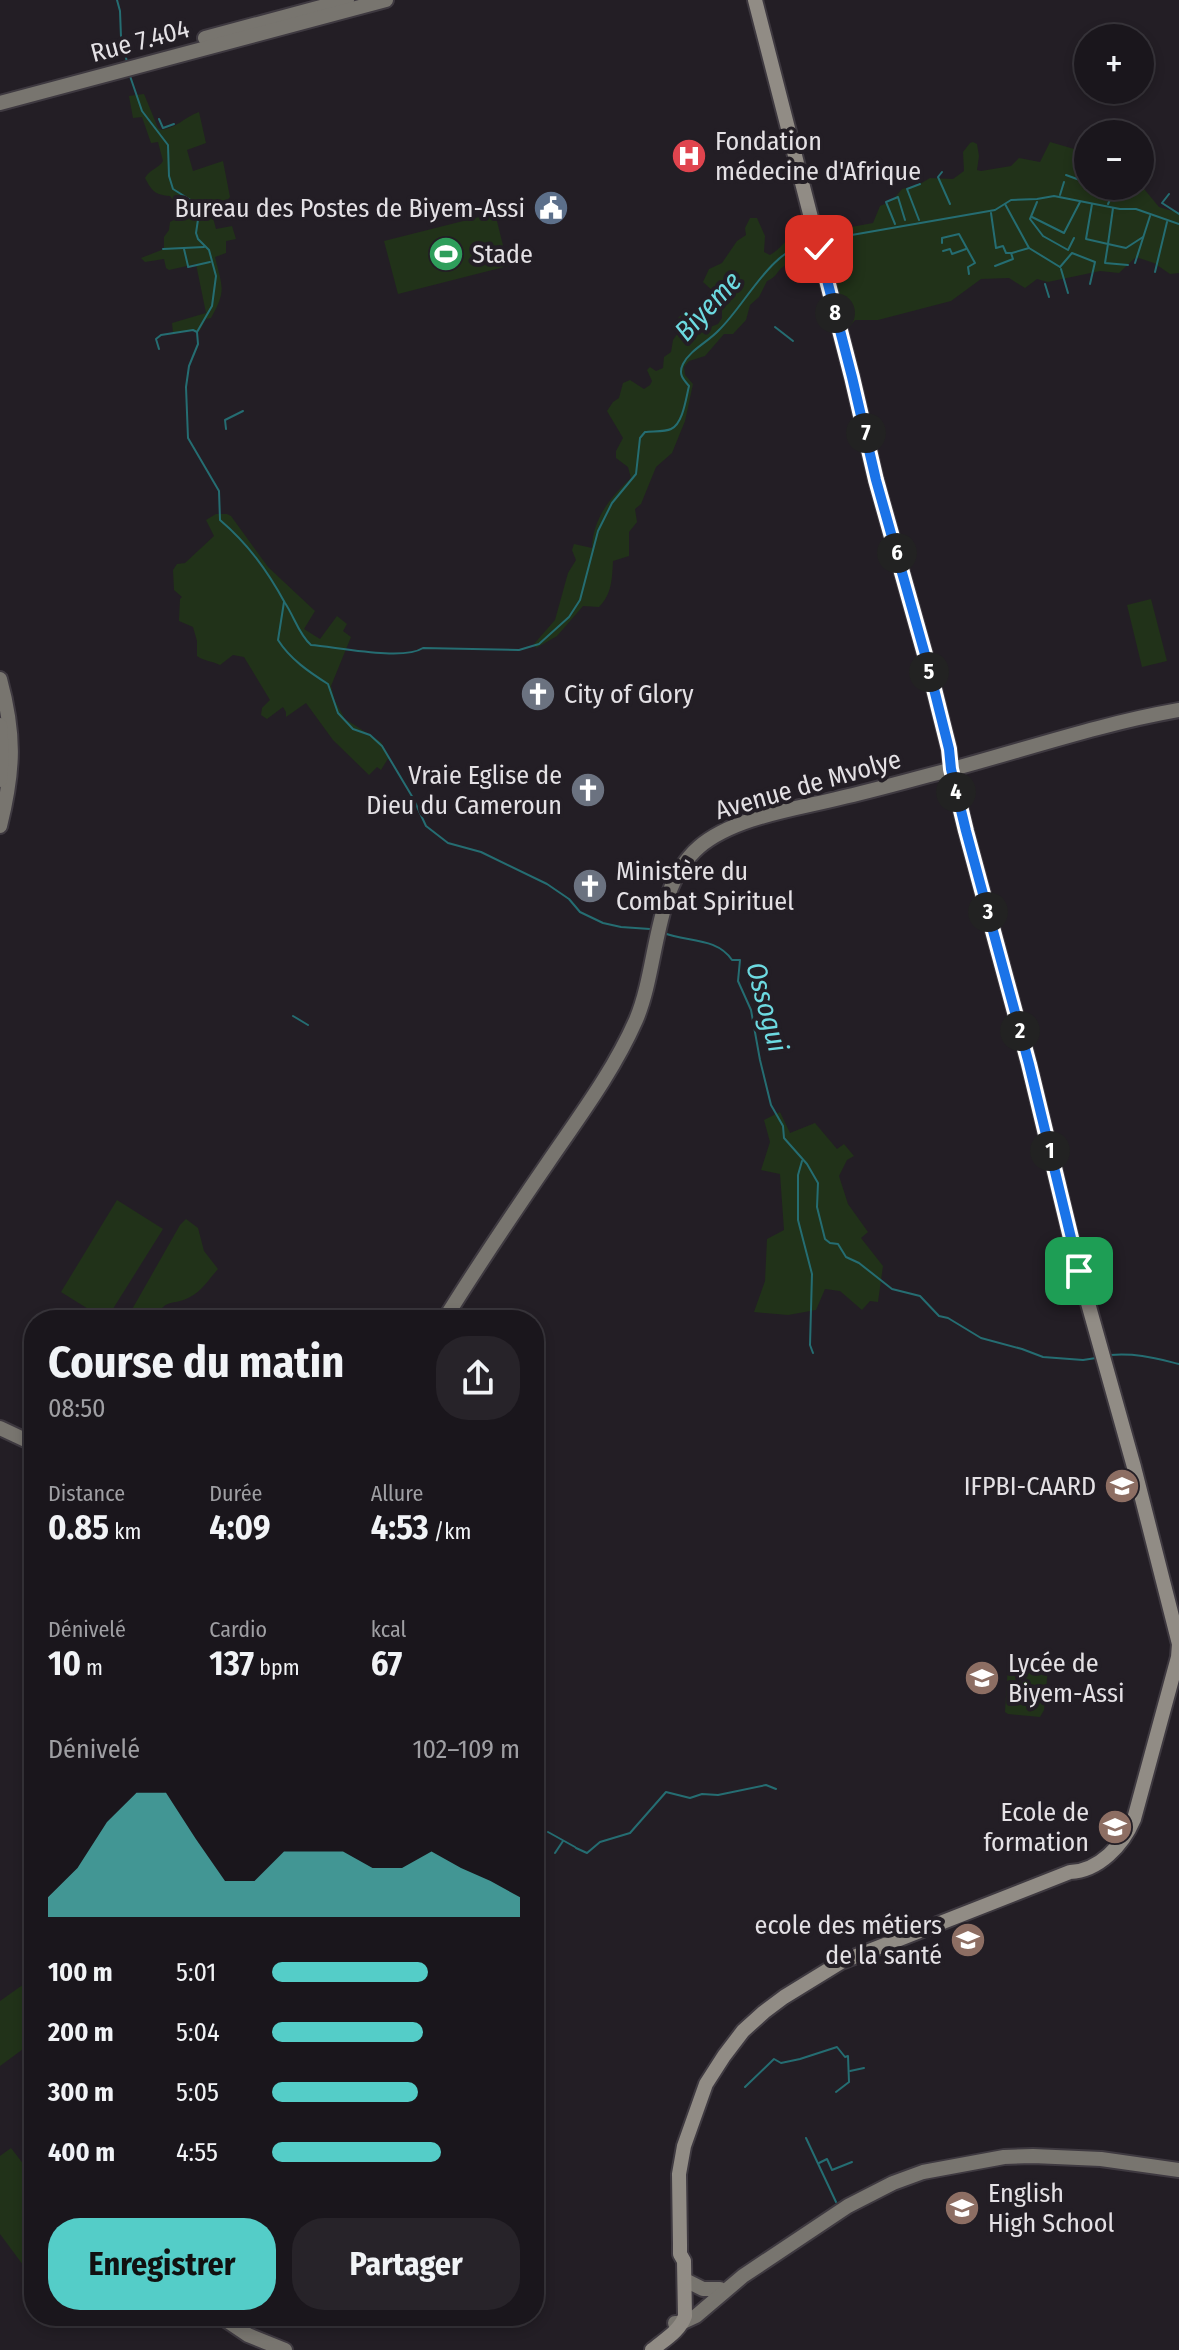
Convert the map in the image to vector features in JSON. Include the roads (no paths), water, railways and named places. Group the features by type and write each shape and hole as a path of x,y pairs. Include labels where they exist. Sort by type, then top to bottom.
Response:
{"main road":[{"name":"Rue 7.404","path":"0,94 347,0"},
{"name":"Rue 7.404","path":"0,103 386,0"},
{"path":"681,2316 679,2174 684,2146 706,2084 724,2056 743,2031 784,1997 841,1962 1070,1872 1082,1872 1110,1853 1129,1831 1172,1680 1179,1644 1079,1271 1032,1076 951,769 949,749 876,480 755,0"},
{"path":"0,679 8,710 12,755 9,788 0,826"},
{"name":"Avenue de Mvolye","path":"450,1310 617,1058 643,1002 666,897 679,871 697,849 715,835 735,826 773,815 1124,720 1179,710"},
{"path":"0,725 0,784"},
{"path":"0,1428 24,1439"},
{"path":"0,1438 24,1449"},
{"path":"681,2316 696,2316 743,2276 871,2193 923,2172 1004,2157 1033,2156 1101,2159 1179,2170"},
{"path":"652,2350 681,2316 685,2280 684,2261 680,2254"},
{"path":"643,2350 681,2316 743,2276"},
{"path":"685,2280 703,2289 720,2289"},
{"path":"235,2326 248,2335 285,2350"}],"waterway":[{"path":"117,0 127,62"},
{"name":"Biyeme","path":"130,76 142,111 168,145 169,176 173,189 200,206 196,233 209,250 216,276 212,306 197,332 198,344 189,366 186,387 188,438 219,491 220,520 264,569 311,645 401,653 423,648 519,650 539,644 569,617 580,600 598,531 612,503 636,474 640,438 645,432 671,429 678,422 689,386 681,374 686,359 729,319 772,266 797,247 812,242"},
{"path":"159,119 163,128 174,124"},
{"path":"942,172 938,177 950,204"},
{"path":"1066,175 1074,178"},
{"path":"1060,195 1064,182"},
{"path":"919,220 907,189 920,184"},
{"path":"1169,194 1162,203 1179,214"},
{"name":"Biyeme","path":"823,240 995,210 1011,200 1054,196 1120,209 1136,209 1179,224"},
{"path":"895,224 886,202 898,197 905,220"},
{"path":"1108,204 1110,200"},
{"path":"1037,202 1030,219 1043,236 1068,250 1074,238"},
{"path":"1032,217 1064,233 1080,202"},
{"path":"1005,204 1029,248 1060,267"},
{"path":"1092,204 1086,239 1108,244 1105,263 1128,265"},
{"path":"1113,208 1108,244 1126,248 1143,237"},
{"path":"991,213 996,248 1003,246 1006,253 1011,253"},
{"path":"1135,263 1150,216"},
{"path":"1155,272 1167,222"},
{"path":"942,243 942,238 959,234 975,263 968,267 969,274"},
{"path":"163,249 204,247"},
{"path":"1012,253 1029,248"},
{"path":"184,249 188,266"},
{"path":"943,251 950,249 952,254 966,249"},
{"path":"995,266 1013,259 1011,253"},
{"path":"1060,267 1072,253 1095,262 1090,284"},
{"path":"188,267 210,262"},
{"path":"1061,269 1068,293"},
{"path":"1045,284 1049,297"},
{"path":"775,327 793,341"},
{"path":"159,349 156,339 161,335 197,332"},
{"path":"226,429 225,420 243,411"},
{"name":"Ossogui","path":"284,602 278,640 294,659 328,684 338,713 353,729 370,735 382,746 426,826 448,843 481,852 547,884 569,899 580,912 603,923 650,929"},
{"name":"Ossogui","path":"664,933 710,944 732,960 740,960 738,981 751,1010 771,1105 783,1126 784,1138 807,1164 818,1183 817,1207 825,1239 838,1244 846,1257 859,1263 892,1289 920,1296 939,1316 948,1318 981,1338 1043,1357 1096,1358"},
{"path":"293,1016 308,1025"},
{"path":"802,1161 798,1175 798,1220 812,1274 810,1345 813,1353"},
{"name":"Ossogui","path":"1110,1355 1137,1355 1179,1364"},
{"path":"576,1848 587,1853 600,1842 630,1833 666,1792 690,1798 766,1785 776,1789"},
{"path":"548,1832 575,1847"},
{"path":"555,1853 563,1841"},
{"path":"745,2087 774,2059 781,2063 837,2047 845,2057 848,2056 849,2082 836,2092"},
{"path":"850,2071 864,2068"},
{"path":"806,2138 836,2202"},
{"path":"819,2163 827,2159 832,2170 852,2162"}],"place":[{"name":"Fondation médecine d'Afrique","path":"689,156"},
{"name":"Bureau des Postes de Biyem-Assi","path":"551,208"},
{"name":"Stade","path":"446,254"},
{"name":"City of Glory","path":"538,694"},
{"name":"Vraie Eglise de Dieu du Cameroun","path":"588,790"},
{"name":"Ministère du Combat Spirituel","path":"590,886"},
{"name":"IFPBI-CAARD","path":"1122,1486"},
{"name":"Lycée de Biyem-Assi","path":"982,1678"},
{"name":"Ecole de formation","path":"1115,1827"},
{"name":"ecole des métiers de la santé","path":"968,1940"},
{"name":"English High School","path":"962,2208"}]}
